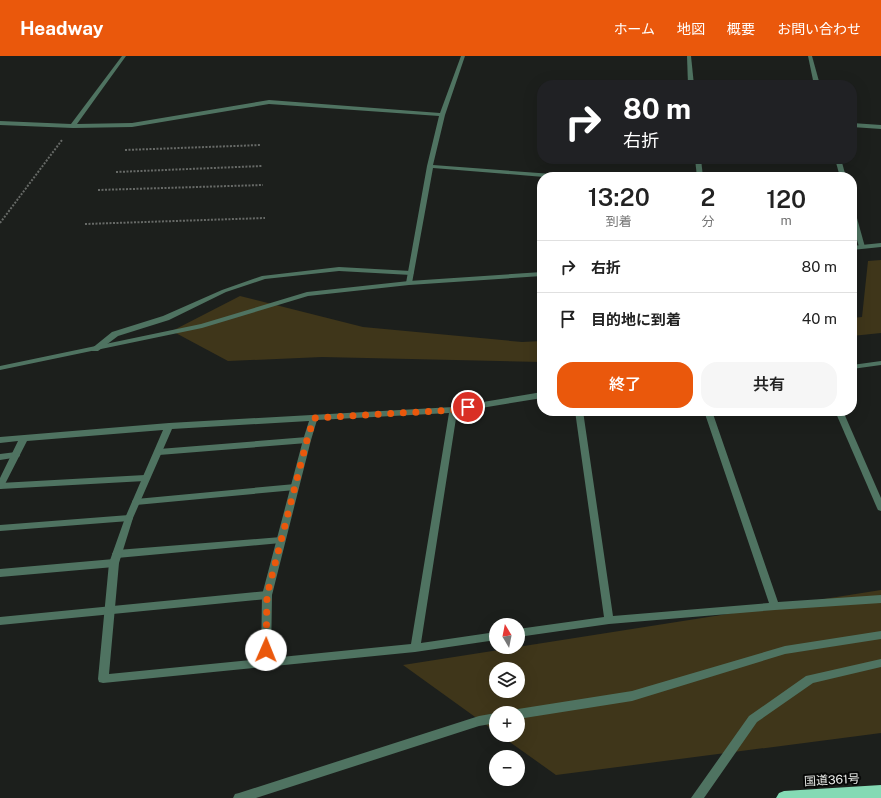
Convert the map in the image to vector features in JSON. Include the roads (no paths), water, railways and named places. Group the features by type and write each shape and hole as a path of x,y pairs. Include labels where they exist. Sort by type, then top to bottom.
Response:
{"highway":[{"name":"国道361号","path":"784,798 843,796 881,792"}],"street":[{"path":"73,126 124,56"},
{"path":"409,283 430,166 442,115 463,56"},
{"path":"689,56 691,80"},
{"path":"810,56 817,80"},
{"path":"0,123 73,126 132,125 269,102 442,115"},
{"path":"857,125 881,126"},
{"path":"430,166 537,175"},
{"path":"857,229 862,247"},
{"path":"857,248 881,245"},
{"path":"95,349 115,334 166,318 224,291 264,277 339,269 411,273"},
{"path":"0,368 202,326 307,294 409,283 537,274"},
{"path":"857,365 881,363"},
{"path":"0,440 169,426 453,410 537,397"},
{"path":"415,648 453,410"},
{"path":"580,416 609,620"},
{"path":"710,416 775,606"},
{"path":"841,416 881,508"},
{"path":"266,664 267,595 294,487 314,418"},
{"path":"169,426 136,502 114,563 103,679 415,648 489,637"},
{"path":"0,486 24,438"},
{"path":"159,452 307,440"},
{"path":"0,456 16,455"},
{"path":"0,486 146,478"},
{"path":"136,502 294,487"},
{"path":"0,528 130,518"},
{"path":"117,554 281,540"},
{"path":"0,574 114,563"},
{"path":"0,621 267,595"},
{"path":"525,632 609,620 881,599"},
{"path":"525,713 632,696 785,650 881,635"},
{"path":"697,798 752,719 810,679 881,663"},
{"path":"239,798 479,721 489,719"}]}
